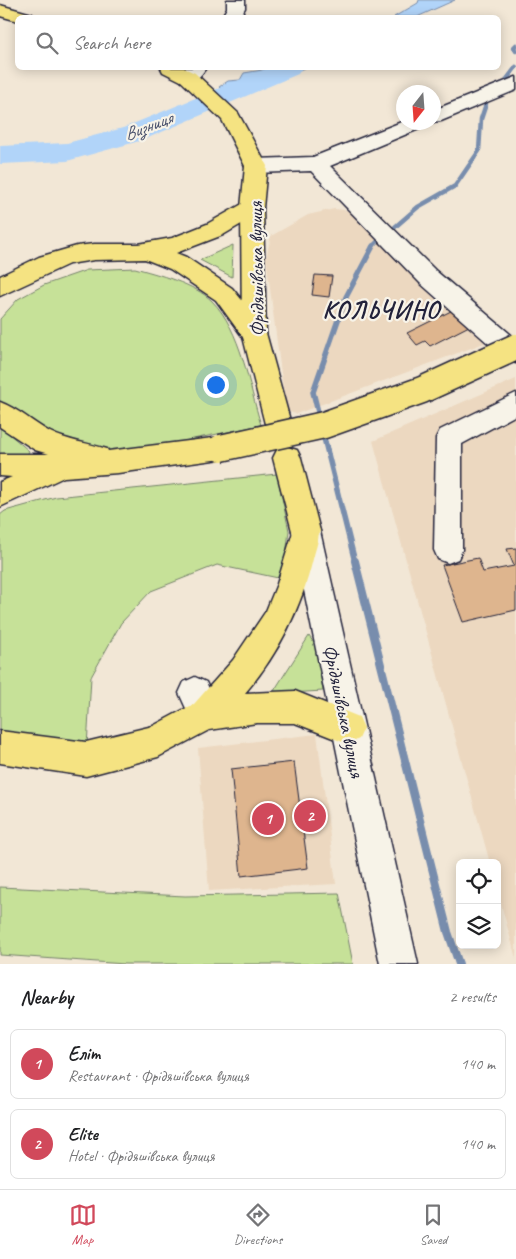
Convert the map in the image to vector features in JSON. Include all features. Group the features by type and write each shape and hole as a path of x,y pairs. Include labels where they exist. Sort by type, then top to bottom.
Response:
{"main road":[{"path":"0,10 16,15"},
{"path":"192,72 205,91 231,117 256,166"},
{"name":"Фрідяшівська вулиця","path":"256,166 252,208 254,333 278,424"},
{"path":"0,287 33,269 78,253 147,251 187,241 232,222 252,208"},
{"path":"147,251 178,263 224,294 254,333"},
{"path":"0,465 62,466 118,462 221,448 324,425 422,390 516,347"},
{"path":"0,413 44,442 118,462"},
{"name":"Фрідяшівська вулиця","path":"287,458 306,531"},
{"path":"0,495 62,466"},
{"path":"0,747 86,759 158,741 200,704 244,672 277,620 292,584 306,531"},
{"path":"200,704 295,707 348,728"}],"street":[{"path":"232,15 236,8 236,0"},
{"path":"441,113 516,83"},
{"path":"256,166 316,164 399,130"},
{"path":"316,164 428,276 516,353"},
{"path":"448,550 449,438 516,403"},
{"name":"Фрідяшівська вулиця","path":"306,531 399,964"}],"shaded area":[{"path":"334,209 354,211 492,340 296,414 286,411 266,258 271,236 308,215"},
{"path":"516,379 516,958 501,904 501,859 489,859 373,441"},
{"path":"317,734 336,884 209,891 198,748"}],"green space":[{"path":"233,245 232,277 200,260"},
{"path":"135,268 175,280 196,290 212,301 222,313 243,359 261,425 121,454 52,436 0,403 0,319 18,299 44,285 87,270"},
{"path":"0,426 29,451 25,461 0,459"},
{"path":"277,474 289,531 283,579 217,565 151,591 121,623 91,677 87,747 0,736 0,515 5,511 56,497"},
{"path":"309,636 316,646 323,691 272,694"},
{"path":"0,887 185,896 339,893 353,964 125,964 0,955"}],"water":[{"path":"419,0 455,0 421,15 397,15 418,3"},
{"path":"263,70 299,70 231,97 219,87 228,81 240,80 244,73"}],"building":[{"path":"315,275 332,276 329,297 312,295"},
{"path":"453,310 469,326 430,346 425,341 417,345 407,333"},
{"path":"516,548 516,610 463,622 442,565 478,558 483,572 514,566 507,549"},
{"path":"294,762 308,868 241,876 231,769"}],"waterway":[{"path":"516,45 514,47 516,51"},
{"path":"507,79 516,67"},
{"name":"Визниця","path":"0,155 67,152 133,134 284,70"},
{"path":"395,227 418,207 455,186 479,151 481,119 486,104"},
{"path":"373,246 377,242"},
{"path":"320,420 313,392 346,297 373,246"},
{"path":"322,430 355,562"},
{"path":"355,561 448,932 459,964"}],"place":[{"name":"Elite","path":"310,816"},
{"name":"Еліт","path":"268,819"}],"district":[{"name":"КОЛЬЧИНО","path":"381,309"}]}
